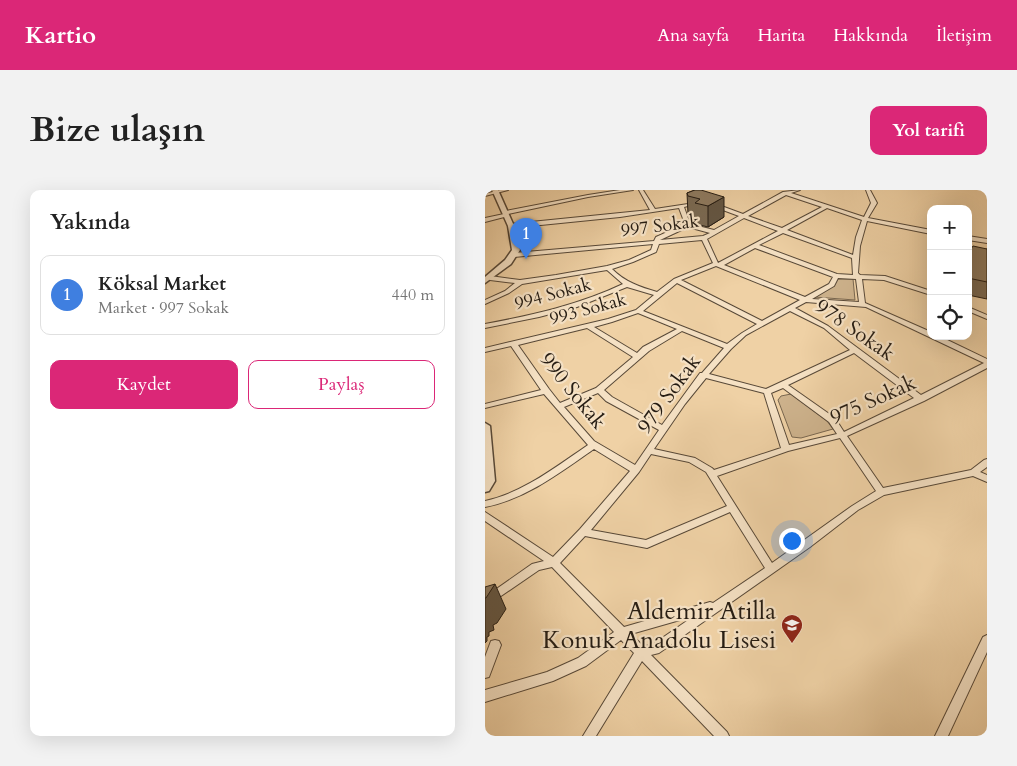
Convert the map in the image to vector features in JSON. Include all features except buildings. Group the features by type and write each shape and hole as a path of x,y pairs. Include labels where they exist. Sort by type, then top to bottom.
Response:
{"street":[{"path":"485,195 495,191 506,190"},
{"path":"485,220 588,196 631,190"},
{"path":"641,190 649,200 653,211"},
{"name":"997 Sokak","path":"514,254 704,238 783,191 798,190"},
{"path":"861,304 859,277 855,274 855,257 864,219 874,203 868,190"},
{"path":"488,277 508,262 516,250 511,226 495,191"},
{"path":"783,191 864,219 927,231"},
{"path":"511,226 653,211 696,203"},
{"path":"711,204 855,257"},
{"path":"681,206 689,225"},
{"name":"993 Sokak","path":"485,350 588,326 637,311 676,280 718,265 826,207"},
{"path":"488,277 519,282 608,268 646,255 654,250 658,238 668,232 689,225 714,232"},
{"path":"704,238 718,265 806,300 867,305 927,334"},
{"path":"972,239 987,242"},
{"path":"756,246 836,276 885,278 927,290"},
{"path":"608,268 617,280 626,285 657,294"},
{"name":"979 Sokak","path":"553,563 583,532 636,470 663,429 703,375 728,347 761,324 792,309 832,285 836,276"},
{"path":"676,280 761,324"},
{"path":"485,302 507,292 519,282"},
{"name":"994 Sokak","path":"485,326 561,310 598,299 626,285"},
{"name":"978 Sokak","path":"792,309 827,327 921,399"},
{"path":"637,311 728,347"},
{"path":"972,311 987,317"},
{"path":"588,326 637,356"},
{"path":"559,406 599,390 637,356 683,328"},
{"path":"940,340 987,364"},
{"name":"990 Sokak","path":"513,343 563,413 594,445 636,470"},
{"path":"703,375 767,392 855,350"},
{"name":"975 Sokak","path":"712,474 786,449 842,435 921,399 987,364"},
{"path":"785,385 832,420 881,492"},
{"path":"599,390 609,399 663,429"},
{"path":"485,406 546,391"},
{"path":"767,392 786,449"},
{"path":"485,426 489,481 485,488"},
{"path":"485,504 494,504 515,494 594,445"},
{"path":"649,451 692,460 712,474 771,568"},
{"path":"589,736 641,652 655,649 807,544 855,508 881,492 974,473 987,462"},
{"path":"974,473 987,479"},
{"path":"583,532 647,544 733,507"},
{"path":"485,516 553,563 623,632 723,736"},
{"path":"485,604 536,567 553,563"},
{"path":"485,696 549,677 582,662 623,632 717,605"},
{"path":"941,736 987,640"},
{"path":"485,673 495,645"}],"shaded area":[{"path":"838,279 853,279 855,300 814,297 833,286"},
{"path":"791,394 827,421 833,429 801,438 792,437 778,400 781,396"}],"place":[{"name":"Köksal Market","path":"526,259"},
{"name":"Aldemir Atilla Konuk Anadolu Lisesi","path":"792,644"}]}
